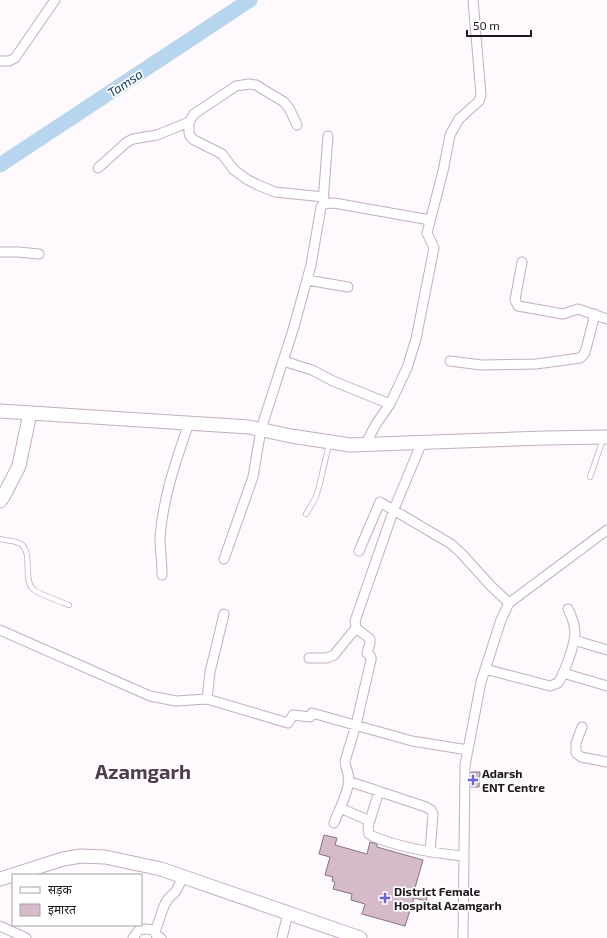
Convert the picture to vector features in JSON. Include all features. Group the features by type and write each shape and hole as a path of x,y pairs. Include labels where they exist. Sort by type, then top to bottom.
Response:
{"street":[{"path":"0,61 9,61 15,58 54,0"},
{"path":"365,445 376,424 390,404 407,368 416,339 434,248 428,235 430,220 443,171 450,135 459,119 479,101 481,95 473,0"},
{"path":"297,125 287,104 280,98 252,84 236,86 194,114 189,122 189,133 191,139 222,154 234,170 248,180 275,192 430,220"},
{"path":"98,168 127,142 134,139 157,135 189,122"},
{"path":"224,559 253,477 261,429 307,280 315,244 319,211 323,200 328,136"},
{"path":"0,252 39,254"},
{"path":"522,262 515,300 518,306 563,314 578,309 607,319"},
{"path":"307,280 348,287"},
{"path":"450,361 481,364 528,364 580,358 585,353 595,314"},
{"path":"283,361 312,370 333,381 390,404"},
{"path":"0,411 248,427 291,436 350,445 605,437"},
{"path":"0,501 19,466 30,413"},
{"path":"162,574 160,544 163,519 171,476 188,423"},
{"path":"334,823 347,788 348,772 345,764 356,725 371,660 371,657 367,652 370,639 356,628 355,621 394,509 422,442"},
{"path":"359,551 380,502 457,548 490,585 509,603"},
{"path":"463,938 465,765 481,682 501,620 509,603 607,530"},
{"path":"485,670 550,686 558,683 563,673 575,634 574,625 568,609"},
{"path":"207,699 210,672 224,614"},
{"path":"309,658 327,658 334,655 356,628"},
{"path":"0,630 150,696 176,701 207,699 288,723 293,715 310,718 312,712 412,741 468,750"},
{"path":"574,640 607,650"},
{"path":"563,673 607,686"},
{"path":"582,727 576,743 576,753 581,757 607,762"},
{"path":"348,781 431,810 433,814 430,852"},
{"path":"379,791 368,830 372,836 430,852 463,856"},
{"path":"340,808 370,821"},
{"path":"16,874 63,859 81,856 104,857 161,869 360,938"},
{"path":"0,879 12,875"},
{"path":"154,930 158,924 164,906 168,899 176,891 183,876"},
{"path":"282,938 288,913"},
{"path":"0,926 26,938"},
{"path":"133,938 139,930 154,930"},
{"path":"154,930 154,933 161,938"}],"lane":[{"path":"590,477 605,437"},
{"path":"306,514 316,497 329,442"},
{"path":"0,539 20,543 23,546 27,559 29,583 33,590 69,605"}],"building":[{"path":"471,772 480,772 479,787 471,787"},
{"path":"324,835 337,838 335,845 367,854 370,842 377,844 377,847 423,860 415,888 429,892 426,901 414,898 405,926 362,914 365,904 351,900 352,894 333,889 335,882 332,881 333,877 325,875 330,857 319,854"}],"waterway":[{"name":"Tamsa","path":"0,165 250,0"}],"place":[{"name":"Adarsh ENT Centre","path":"473,780"},
{"name":"District Female Hospital Azamgarh","path":"385,898"}],"district":[{"name":"Azamgarh","path":"143,771"}]}
